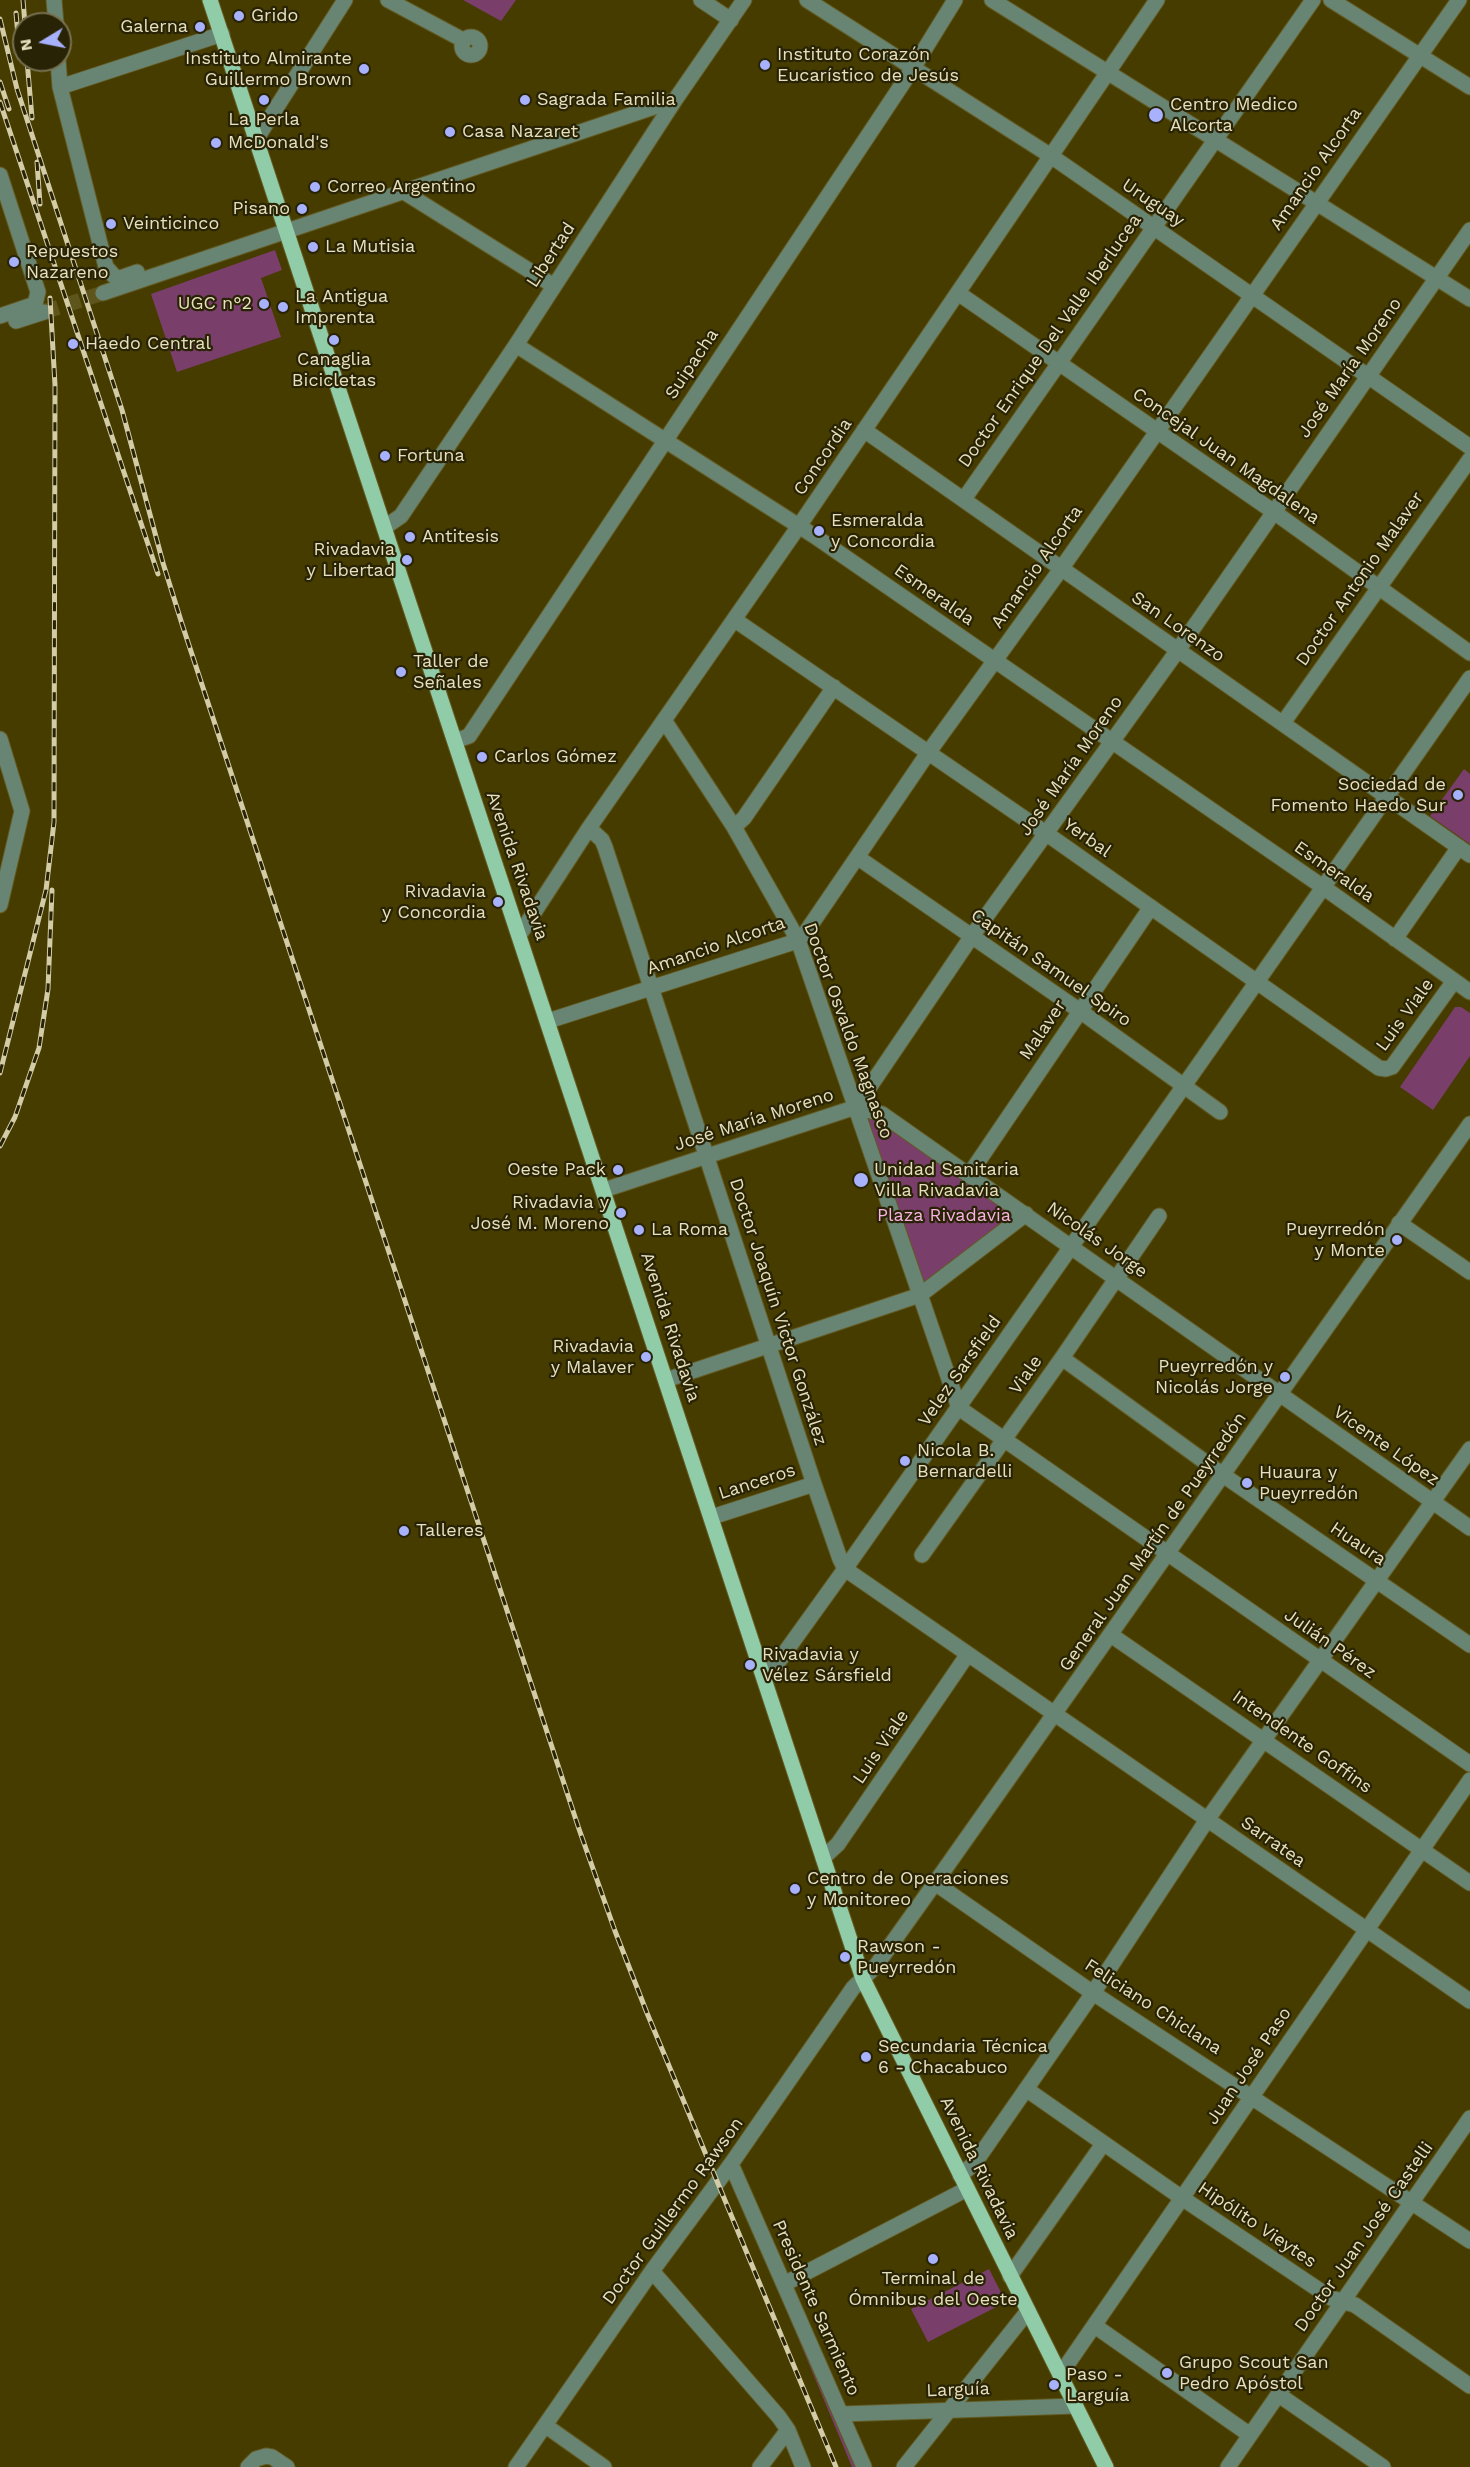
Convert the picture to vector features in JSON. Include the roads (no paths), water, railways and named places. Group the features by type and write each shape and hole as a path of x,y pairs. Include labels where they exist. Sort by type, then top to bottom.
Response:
{"main road":[{"name":"Avenida Rivadavia","path":"210,0 386,526 863,1978 1106,2467"}],"street":[{"path":"257,138 345,0"},
{"path":"388,0 463,40"},
{"path":"700,0 731,20"},
{"name":"Libertad","path":"386,526 401,516 516,345 675,100 744,0"},
{"name":"Uruguay","path":"807,0 1051,156 1470,447"},
{"name":"Suipacha","path":"455,741 469,736 913,68 955,0"},
{"path":"992,0 1470,299"},
{"name":"Concordia","path":"520,934 589,828 735,620 1157,0"},
{"name":"Doctor Enrique Del Valle Iberlucea","path":"964,499 1313,0"},
{"path":"1331,0 1470,87"},
{"name":"Amancio Alcorta","path":"548,1021 798,940 1459,0"},
{"path":"60,87 222,34"},
{"path":"59,72 60,87 106,267 114,276 120,278 216,247 244,247"},
{"path":"103,293 675,100"},
{"path":"0,175 38,292 39,308"},
{"path":"404,192 554,286"},
{"name":"José María Moreno","path":"604,1190 856,1107 972,936 1178,650 1470,230"},
{"name":"Concejal Juan Magdalena","path":"958,292 1274,512 1470,653"},
{"path":"0,316 39,308"},
{"path":"0,327 39,308"},
{"name":"Esmeralda","path":"516,345 799,526 1323,887 1470,992"},
{"name":"San Lorenzo","path":"864,430 1464,851"},
{"name":"Doctor Antonio Malaver","path":"1282,723 1470,459"},
{"name":"Yerbal","path":"735,620 1047,834 1379,1068 1386,1069"},
{"name":"Velez Sarsfield","path":"764,1675 777,1665 845,1569 1470,678"},
{"path":"734,827 744,819 834,687"},
{"name":"Doctor Osvaldo Magnasco","path":"664,720 734,827 798,940 958,1408"},
{"path":"0,905 22,811 1,746"},
{"name":"Doctor Joaquín Victor González","path":"589,828 602,840 605,847 814,1484 845,1569"},
{"path":"1395,939 1464,851"},
{"name":"Capitán Samuel Spiro","path":"857,858 1080,1011 1220,1112"},
{"name":"Malaver","path":"969,1175 1151,907"},
{"name":"Luis Viale","path":"1386,1069 1392,1067 1454,981"},
{"name":"Nicolás Jorge","path":"856,1107 882,1114 1281,1395"},
{"name":"General Juan Martín de Pueyrredón","path":"863,1978 875,1967 935,1883 1469,1128"},
{"path":"666,1380 920,1295 1026,1214"},
{"name":"Viale","path":"922,1555 1062,1358 1159,1216"},
{"path":"1400,1223 1470,1272"},
{"name":"Huaura","path":"1062,1358 1223,1475 1470,1645"},
{"name":"Vicente López","path":"1281,1395 1470,1528"},
{"path":"958,1408 1168,1556"},
{"path":"960,2175 974,2164 1093,1993 1264,1739 1321,1662 1470,1449"},
{"name":"Lanceros","path":"712,1517 814,1484"},
{"name":"Julián Pérez","path":"1168,1556 1470,1764"},
{"path":"845,1569 1054,1714"},
{"name":"Intendente Goffins","path":"1111,1635 1470,1883"},
{"name":"Luis Viale","path":"823,1858 838,1844 968,1654"},
{"name":"Sarratea","path":"1054,1714 1470,2001"},
{"name":"Juan José Paso","path":"1060,2375 1365,1929 1470,1780"},
{"name":"Feliciano Chiclana","path":"935,1883 1093,1993 1470,2241"},
{"name":"Doctor Guillermo Rawson","path":"516,2467 652,2271 731,2164 853,1988 863,1978"},
{"name":"Hipólito Vieytes","path":"1026,2089 1103,2144 1331,2298 1355,2306 1470,2386"},
{"name":"Doctor Juan José Castelli","path":"1234,2465 1250,2435 1470,2118"},
{"path":"1010,2276 1103,2144"},
{"name":"Presidente Sarmiento","path":"731,2164 864,2467"},
{"path":"784,2284 967,2189"},
{"path":"652,2271 779,2417 788,2430 803,2467"},
{"path":"904,2467 1028,2311"},
{"path":"1095,2326 1250,2435"},
{"path":"1279,2395 1383,2467"},
{"name":"Larguía","path":"842,2414 1075,2406"},
{"path":"546,2426 604,2467"},
{"path":"760,2467 788,2430"},
{"path":"248,2467 261,2456 272,2457 287,2467"}],"tunnel":[{"path":"44,312 103,293"}],"railway":[{"path":"23,0 24,12"},
{"path":"0,19 17,89 122,410 163,563 182,624 579,1829 647,2013 836,2467"},
{"path":"28,72 32,118"},
{"path":"0,82 9,109"},
{"path":"0,102 158,574"},
{"path":"37,162 40,204"},
{"path":"0,1073 46,890 54,822 55,385 50,298"},
{"path":"0,1146 15,1117 39,1048 48,989 52,890"}],"place":[{"name":"Grido","path":"239,16"},
{"name":"Galerna","path":"200,27"},
{"name":"Instituto Corazón Eucarístico de Jesús","path":"765,65"},
{"name":"Instituto Almirante Guillermo Brown","path":"364,69"},
{"name":"La Perla","path":"264,100"},
{"name":"Sagrada Familia","path":"525,100"},
{"name":"Centro Medico Alcorta","path":"1156,115"},
{"name":"Casa Nazaret","path":"450,132"},
{"name":"McDonald's","path":"216,143"},
{"name":"Correo Argentino","path":"315,187"},
{"name":"Pisano","path":"302,209"},
{"name":"Veinticinco","path":"111,224"},
{"name":"La Mutisia","path":"313,247"},
{"name":"Repuestos Nazareno","path":"14,262"},
{"name":"UGC n°2","path":"264,304"},
{"name":"La Antigua Imprenta","path":"283,307"},
{"name":"Canaglia Bicicletas","path":"334,340"},
{"name":"Haedo Central","path":"73,344"},
{"name":"Fortuna","path":"385,456"},
{"name":"Esmeralda y Concordia","path":"819,531"},
{"name":"Antitesis","path":"410,537"},
{"name":"Rivadavia y Libertad","path":"407,560"},
{"name":"Taller de Señales","path":"401,672"},
{"name":"Carlos Gómez","path":"482,757"},
{"name":"Sociedad de Fomento Haedo Sur","path":"1458,795"},
{"name":"Rivadavia y Concordia","path":"498,902"},
{"name":"Oeste Pack","path":"618,1170"},
{"name":"Unidad Sanitaria Villa Rivadavia","path":"861,1180"},
{"name":"Rivadavia y José M. Moreno","path":"621,1213"},
{"name":"La Roma","path":"639,1230"},
{"name":"Pueyrredón y Monte","path":"1397,1240"},
{"name":"Rivadavia y Malaver","path":"646,1357"},
{"name":"Pueyrredón y Nicolás Jorge","path":"1285,1377"},
{"name":"Nicola B. Bernardelli","path":"905,1461"},
{"name":"Huaura y Pueyrredón","path":"1247,1483"},
{"name":"Talleres","path":"404,1531"},
{"name":"Rivadavia y Vélez Sársfield","path":"750,1665"},
{"name":"Centro de Operaciones y Monitoreo","path":"795,1889"},
{"name":"Rawson - Pueyrredón","path":"845,1957"},
{"name":"Secundaria Técnica 6 - Chacabuco","path":"866,2057"},
{"name":"Terminal de Ómnibus del Oeste","path":"933,2259"},
{"name":"Grupo Scout San Pedro Apóstol","path":"1167,2373"},
{"name":"Paso - Larguía","path":"1054,2385"}],"park label":[{"name":"Plaza Rivadavia","path":"944,1216"}]}
